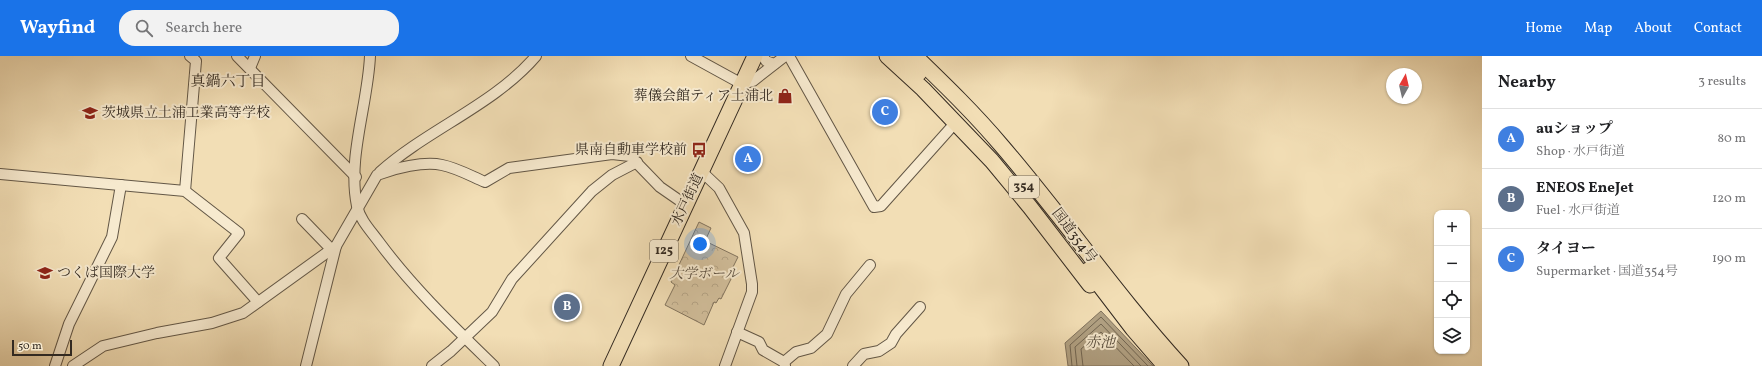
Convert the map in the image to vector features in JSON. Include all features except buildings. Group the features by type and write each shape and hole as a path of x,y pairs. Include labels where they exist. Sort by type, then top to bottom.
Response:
{"highway":[{"name":"水戸街道","path":"611,366 755,56"},
{"path":"887,56 956,122 1030,207 1086,281 1137,325"},
{"name":"国道354号","path":"901,56 960,114 1009,169 1137,325 1181,366"},
{"name":"国道354号","path":"914,56 956,96 1002,146 1137,325 1165,366"},
{"path":"926,56 982,110 1030,165 1105,265 1137,325"}],"street":[{"path":"185,191 196,61 190,56"},
{"path":"237,56 356,176"},
{"path":"250,68 255,56"},
{"path":"370,56 358,136 356,176 357,207 363,220 391,259 422,296 494,366"},
{"path":"306,366 334,248 378,174 400,154 479,103 524,70 536,56"},
{"path":"691,56 742,84 753,81 785,56"},
{"path":"763,56 766,61 774,64"},
{"path":"789,56 874,206 881,206 956,122"},
{"path":"378,174 410,166 440,164 465,172 485,182 509,168 612,154 630,156 660,187 686,205"},
{"path":"432,366 465,338 492,312 512,279 592,191 612,174 637,162"},
{"path":"702,171 719,188 746,238 752,292 725,366"},
{"path":"0,174 185,191 239,233 219,258 258,302"},
{"path":"55,366 69,324 112,237 121,185"},
{"path":"302,219 334,248"},
{"path":"73,366 103,346 212,322 243,313 334,248"},
{"path":"737,332 759,342 763,350 784,364 796,352 811,348 827,334 846,294 870,265"},
{"path":"853,366 864,354 879,351 891,343 896,334 920,307"}],"green space":[{"name":"大学ボール","path":"699,222 711,228 705,241 738,257 731,271 734,273 721,299 719,298 716,303 714,302 704,325 665,305 675,285 671,282"}],"water":[{"name":"赤池","path":"1101,311 1153,366 1068,366 1065,343"}],"place":[{"name":"葬儀会館ティア土浦北","path":"785,96"},
{"name":"タイヨー","path":"885,112"},
{"name":"茨城県立土浦工業高等学校","path":"90,113"},
{"name":"県南自動車学校前","path":"699,150"},
{"name":"auショップ","path":"748,159"},
{"name":"つくば国際大学","path":"45,273"},
{"name":"ENEOS EneJet","path":"567,307"}],"district":[{"name":"真鍋六丁目","path":"228,82"}]}
